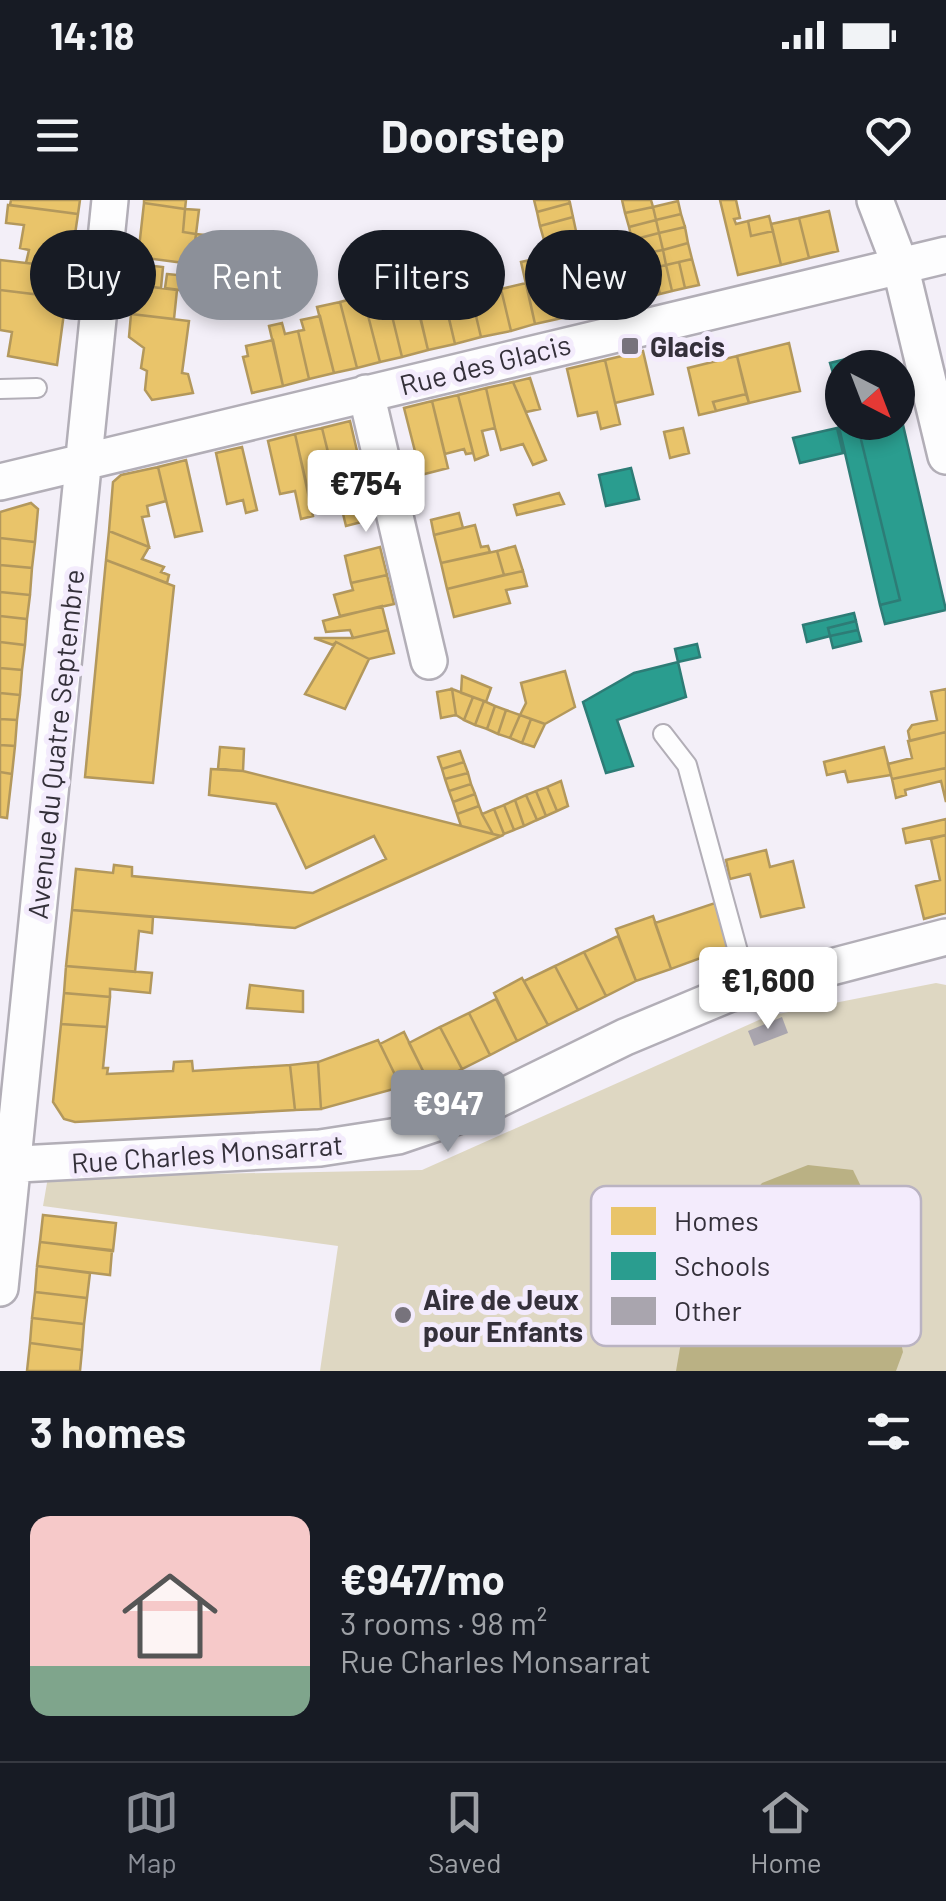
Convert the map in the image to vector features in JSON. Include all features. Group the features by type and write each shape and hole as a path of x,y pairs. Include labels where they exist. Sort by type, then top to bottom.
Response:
{"street":[{"name":"Avenue du Quatre Septembre","path":"0,1288 6,1165 110,200"},
{"path":"875,200 900,265 946,456"},
{"path":"894,200 900,265"},
{"name":"Rue des Glacis","path":"0,482 946,255"},
{"path":"366,393 430,661"},
{"name":"Rue Charles Monsarrat","path":"6,1165 320,1148 398,1136 478,1109 634,1032 748,988 946,938"},
{"name":"Rue Charles Monsarrat","path":"847,961 946,954"}],"lane":[{"path":"0,389 37,388"},
{"path":"662,734 687,766 748,988"}],"shaded area":[{"path":"936,983 946,985 946,1371 320,1371 338,1246 43,1206 48,1177 422,1170 768,1016"},
{"path":"808,1165 853,1170 861,1186 760,1186"},
{"path":"680,1346 902,1346 903,1352 896,1371 676,1371"}],"building: Homes":[{"path":"11,200 80,200 78,214 10,205"},
{"path":"144,200 186,200 185,209"},
{"path":"534,200 569,200 570,203 537,212"},
{"path":"622,200 651,200 653,207 625,213"},
{"path":"720,200 736,200 740,218 734,219 736,224 748,221 751,236 773,231 781,265 738,275"},
{"path":"678,201 681,214 656,220 653,207"},
{"path":"144,203 185,209 183,230 176,230 176,262 156,259 156,230 141,230"},
{"path":"570,203 573,217 540,226 537,212"},
{"path":"8,205 78,214 76,230 30,230 30,263 26,263 29,250 20,248 24,225 6,223"},
{"path":"653,207 656,220 629,227 625,213"},
{"path":"185,209 199,210 196,230 183,230"},
{"path":"829,211 838,251 809,258 799,218"},
{"path":"681,214 685,227 662,232 656,220"},
{"path":"769,216 773,231 751,236 748,221"},
{"path":"573,217 576,230 541,230 540,226"},
{"path":"799,218 809,258 781,265 771,224"},
{"path":"656,220 658,230 630,230 629,227"},
{"path":"685,227 688,243 663,250 662,232"},
{"path":"688,243 692,259 666,265 663,250"},
{"path":"692,259 699,285 685,288 679,262"},
{"path":"0,260 30,263 30,294 0,290"},
{"path":"679,262 685,288 672,291 666,265"},
{"path":"666,265 672,291 662,294 662,266"},
{"path":"156,266 163,267 161,288 156,287"},
{"path":"167,274 176,275 176,289 165,288"},
{"path":"525,283 525,320 534,320 535,324 511,331 505,288"},
{"path":"156,288 176,290 174,319 156,317"},
{"path":"0,290 30,294 30,320 63,320 57,365 8,356 12,332 0,330"},
{"path":"338,302 338,320 345,320 357,368 334,373 318,307"},
{"path":"505,306 511,331 481,337 477,320 505,320"},
{"path":"318,316 334,373 309,379 298,331 304,330 301,320 318,320"},
{"path":"156,317 189,321 182,373 188,374 193,393 152,400 145,390 147,371 141,368 144,348 129,337 130,320"},
{"path":"345,320 369,320 380,362 357,368"},
{"path":"369,320 393,320 402,357 380,362"},
{"path":"393,320 421,320 428,350 402,357"},
{"path":"421,320 449,320 455,344 428,350"},
{"path":"449,320 477,320 481,337 455,344"},
{"path":"282,323 285,334 298,331 309,379 283,386 269,326"},
{"path":"273,340 283,386 252,393 243,357 248,356 246,346"},
{"path":"789,343 800,391 749,403 737,356"},
{"path":"643,351 653,394 615,403 605,360"},
{"path":"737,356 746,394 713,402 716,411 699,415 688,368"},
{"path":"605,360 620,424 601,429 597,412 578,416 567,369"},
{"path":"530,378 540,409 526,412 513,382"},
{"path":"513,382 546,460 533,465 523,444 501,450 495,428 486,388"},
{"path":"486,388 495,428 482,431 488,455 475,460 458,395"},
{"path":"746,394 749,403 716,411 713,402"},
{"path":"458,395 473,453 466,454 464,449 445,454 432,401"},
{"path":"432,401 448,468 421,475 404,408"},
{"path":"350,421 373,519 346,526 322,428"},
{"path":"322,428 341,504 334,506 330,491 309,495 295,434"},
{"path":"683,428 689,453 670,458 664,432"},
{"path":"295,434 313,516 301,519 295,491 280,494 268,441"},
{"path":"242,447 257,510 246,513 243,500 227,504 216,453"},
{"path":"186,460 202,531 175,537 158,467"},
{"path":"158,467 166,501 147,506 149,516 142,517 149,547 109,531 113,482 121,475"},
{"path":"559,493 564,504 517,515 514,505"},
{"path":"31,503 38,509 35,542 0,538 0,512"},
{"path":"459,513 463,528 434,535 431,520"},
{"path":"475,525 481,547 488,546 490,552 441,563 434,535"},
{"path":"109,531 149,547 142,559 164,567 161,572 169,575 167,583 106,560"},
{"path":"0,538 35,542 32,568 0,565"},
{"path":"515,546 523,571 504,575 497,551"},
{"path":"380,547 387,575 351,583 345,556"},
{"path":"497,551 504,575 447,589 441,563"},
{"path":"106,560 174,586 153,783 85,777"},
{"path":"0,565 32,568 30,595 0,592"},
{"path":"523,571 527,586 506,590 510,603 454,617 447,589"},
{"path":"387,575 394,604 340,616 334,595 353,590 351,583"},
{"path":"0,592 30,595 27,619 0,616"},
{"path":"382,606 388,630 353,638 350,630 326,632 323,621"},
{"path":"0,616 27,619 25,645 0,642"},
{"path":"388,630 394,653 369,659 336,642 333,645 314,638 353,638"},
{"path":"0,642 25,645 22,670 0,668"},
{"path":"336,642 369,659 345,709 305,694"},
{"path":"0,668 22,670 20,695 0,693"},
{"path":"565,671 575,707 545,724 520,715 526,703 521,683"},
{"path":"462,676 491,688 486,702 461,693"},
{"path":"452,689 473,697 464,720 456,715"},
{"path":"452,689 456,715 441,718 437,692"},
{"path":"946,689 946,732 910,741 908,731 912,725 937,720 931,692"},
{"path":"0,693 20,695 17,720 0,719"},
{"path":"473,697 484,701 475,725 464,720"},
{"path":"484,701 495,706 487,729 475,725"},
{"path":"495,706 506,710 498,734 487,729"},
{"path":"506,710 520,715 510,738 498,734"},
{"path":"520,715 531,719 522,743 510,738"},
{"path":"0,719 17,720 15,746 0,745"},
{"path":"531,719 545,724 534,747 522,743"},
{"path":"946,732 946,768 892,779 888,764 912,758 908,741"},
{"path":"0,745 15,746 12,774 0,772"},
{"path":"220,747 244,749 243,771 218,769"},
{"path":"884,747 891,775 848,782 845,771 827,775 824,762"},
{"path":"460,751 464,762 442,769 438,757"},
{"path":"464,762 468,773 445,779 442,769"},
{"path":"946,768 946,802 941,781 905,790 906,795 896,798 892,779"},
{"path":"211,769 243,771 501,836 295,928 72,910 76,869 113,873 114,865 132,867 132,876 313,893 386,859 374,836 306,868 276,804 209,795"},
{"path":"0,772 12,774 7,818 0,817"},
{"path":"468,773 471,784 449,791 445,779"},
{"path":"561,781 568,806 557,811 547,787"},
{"path":"471,784 475,794 453,802 449,791"},
{"path":"547,787 557,811 546,816 536,791"},
{"path":"536,791 546,816 537,820 526,795"},
{"path":"475,794 479,806 457,814 453,802"},
{"path":"526,795 537,820 524,826 515,800"},
{"path":"515,800 524,826 514,830 504,805"},
{"path":"504,805 514,830 504,834 494,809"},
{"path":"479,806 493,834 461,826 457,814"},
{"path":"494,809 504,834 501,836 493,834 482,814"},
{"path":"946,819 946,835 906,843 903,829"},
{"path":"946,835 946,913 924,919 916,886 940,880 931,839"},
{"path":"766,850 770,867 793,861 804,907 761,917 750,874 730,879 726,860"},
{"path":"715,903 728,948 671,969 655,923"},
{"path":"72,910 153,917 152,933 139,931 135,972 66,966"},
{"path":"653,916 671,969 636,981 616,929"},
{"path":"618,936 636,981 606,996 584,952"},
{"path":"584,952 606,996 578,1010 555,966"},
{"path":"66,966 152,973 150,993 110,989 110,997 64,993"},
{"path":"555,966 578,1010 548,1025 524,981"},
{"path":"522,978 548,1025 517,1041 494,993"},
{"path":"250,985 303,991 303,1012 247,1008"},
{"path":"64,993 110,997 107,1027 61,1024"},
{"path":"496,999 517,1041 490,1055 469,1013"},
{"path":"469,1013 490,1055 462,1069 440,1027"},
{"path":"61,1024 107,1027 103,1068 108,1068 107,1074 173,1071 174,1062 192,1061 193,1071 290,1065 295,1110 75,1122 64,1119 53,1102"},
{"path":"440,1027 462,1069 430,1085 409,1043"},
{"path":"404,1032 425,1075 401,1087 380,1044"},
{"path":"378,1040 401,1087 321,1109 318,1062"},
{"path":"318,1062 321,1109 295,1110 290,1065"},
{"path":"43,1215 116,1223 113,1251 40,1242"},
{"path":"40,1242 112,1250 110,1275 37,1266"},
{"path":"37,1266 90,1273 87,1298 35,1292"},
{"path":"35,1292 87,1298 84,1324 32,1318"},
{"path":"32,1318 84,1324 82,1350 30,1343"},
{"path":"30,1343 82,1350 80,1371 27,1371"}],"building: Schools":[{"path":"825,431 825,440 840,440 843,453 800,463 793,438"},
{"path":"842,440 861,440 900,600 880,605"},
{"path":"861,440 907,440 946,610 885,624 880,605 900,600"},
{"path":"631,468 639,499 606,506 599,475"},
{"path":"854,613 856,621 828,628 830,636 807,642 803,625"},
{"path":"856,621 858,630 830,636 828,628"},
{"path":"858,630 861,641 833,648 830,636"},
{"path":"697,644 700,657 678,662 675,649"},
{"path":"678,662 686,697 617,720 633,766 606,773 583,702 634,673"}],"building: Other":[{"path":"782,1017 788,1033 754,1046 748,1031"}],"place":[{"name":"Glacis","path":"630,346"},
{"name":"Aire de Jeux pour Enfants","path":"403,1315"}]}
